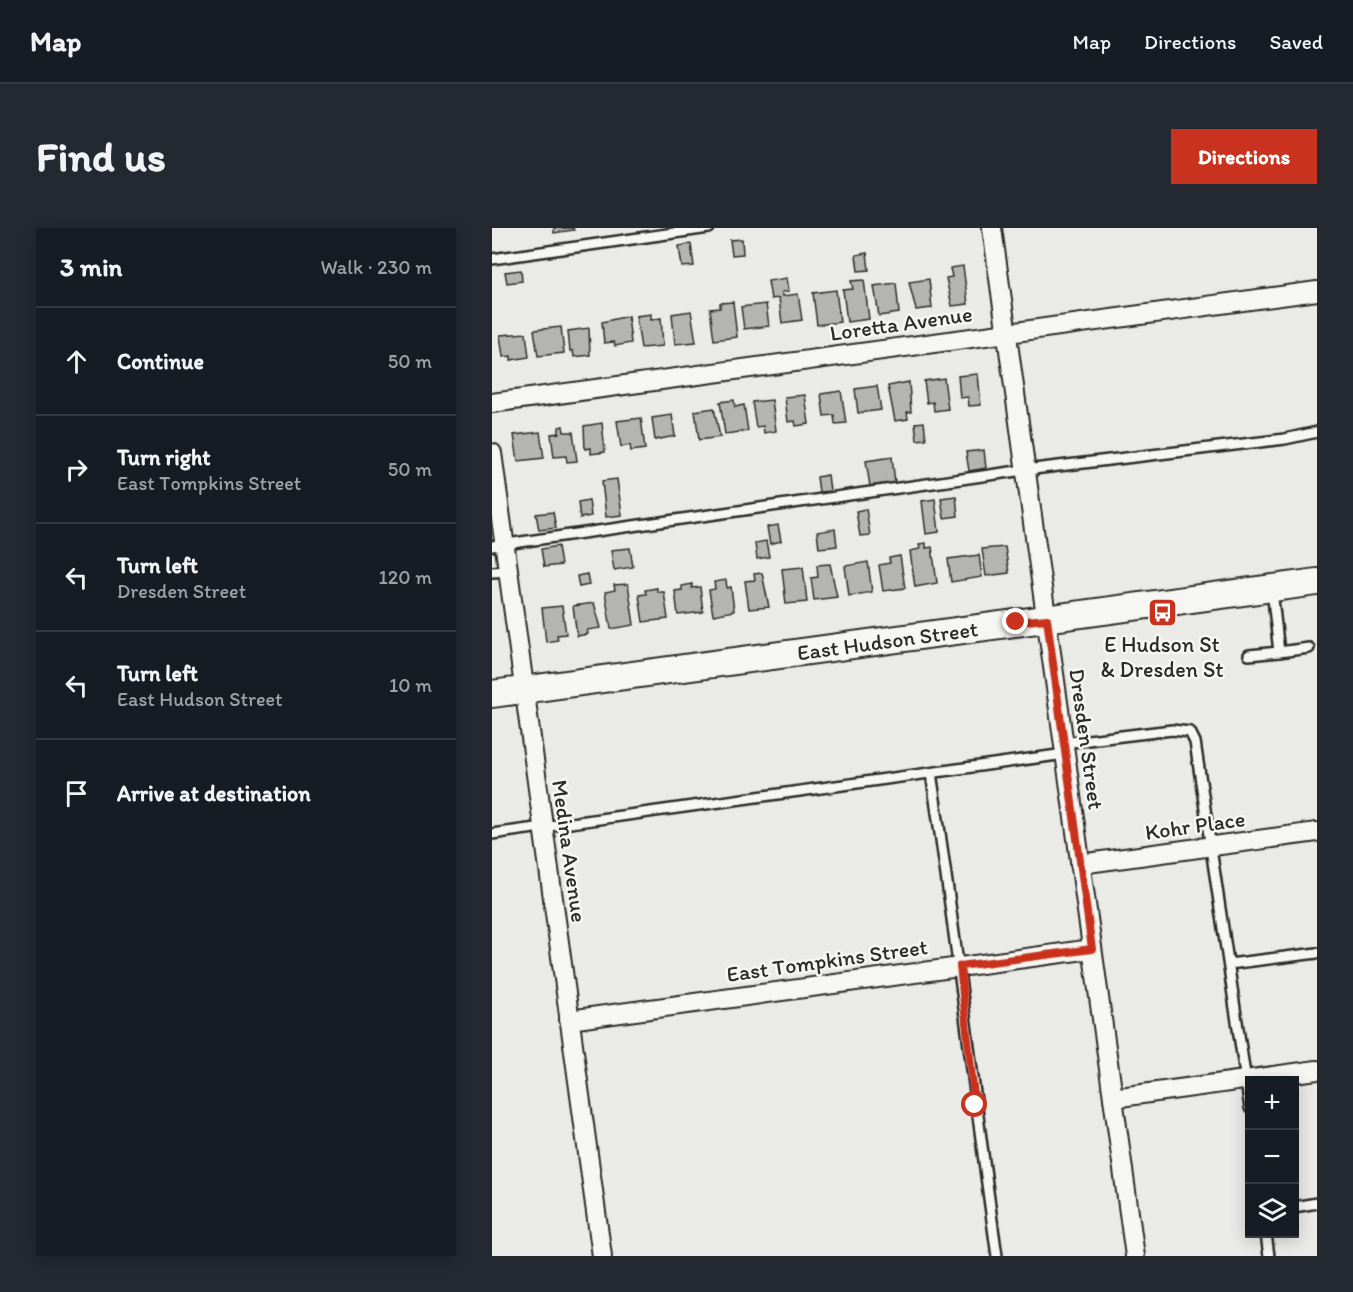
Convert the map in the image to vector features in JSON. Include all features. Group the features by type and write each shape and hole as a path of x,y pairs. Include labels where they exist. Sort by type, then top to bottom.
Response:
{"main road":[{"name":"East Hudson Street","path":"492,694 1317,582"}],"street":[{"name":"Dresden Street","path":"992,228 1135,1256"},
{"name":"Loretta Avenue","path":"492,403 1317,291"},
{"name":"Medina Avenue","path":"492,453 500,572 524,690 602,1256"},
{"name":"Kohr Place","path":"1080,864 1317,832"},
{"name":"East Tompkins Street","path":"570,1020 1092,949"},
{"path":"1274,1076 1317,1070"},
{"path":"1113,1098 1245,1080"}],"lane":[{"path":"492,259 709,228"},
{"path":"498,546 1025,470 1285,439 1317,432"},
{"path":"1272,588 1279,652"},
{"path":"1249,655 1309,648"},
{"path":"492,834 931,773 1172,730 1190,732 1195,742 1212,847 1245,1076"},
{"path":"931,773 960,966 975,1105 997,1256"},
{"path":"1229,964 1317,953"},
{"path":"1299,1206 1317,1203"},
{"path":"1267,1238 1269,1256"}],"building":[{"path":"554,228 573,228 574,230 554,233"},
{"path":"742,239 743,254 732,255 730,240"},
{"path":"691,244 694,266 682,267 679,246"},
{"path":"867,253 869,270 858,271 856,255"},
{"path":"963,266 968,304 952,306 946,278 952,277 950,268"},
{"path":"521,270 522,281 507,283 505,272"},
{"path":"787,278 789,291 782,292 783,296 798,294 802,320 782,323 779,298 771,299 768,281"},
{"path":"929,279 932,308 916,310 909,282"},
{"path":"864,280 869,319 847,322 843,290 853,289 851,281"},
{"path":"896,283 899,313 879,316 874,286"},
{"path":"836,290 840,322 817,325 813,293"},
{"path":"733,302 737,337 714,340 710,309 720,308 720,303"},
{"path":"766,304 769,326 744,329 741,307"},
{"path":"691,311 696,342 675,344 672,314"},
{"path":"651,314 651,320 661,318 663,346 641,348 636,316"},
{"path":"628,316 631,343 615,346 614,342 604,343 602,322"},
{"path":"561,327 564,353 538,356 534,330"},
{"path":"589,328 590,355 574,357 573,351 570,351 568,331"},
{"path":"526,333 529,357 511,360 511,356 503,357 500,335"},
{"path":"978,374 981,405 969,406 968,397 960,398 958,376"},
{"path":"944,378 948,409 934,411 933,402 927,403 924,381"},
{"path":"909,382 911,412 907,412 908,419 895,421 888,386"},
{"path":"877,386 881,410 858,413 855,389"},
{"path":"841,391 846,423 835,424 834,415 824,416 821,394"},
{"path":"805,395 809,424 796,426 795,421 788,422 785,397"},
{"path":"734,400 735,407 744,405 748,431 725,434 720,402"},
{"path":"772,400 776,431 764,433 763,426 756,427 752,402"},
{"path":"714,408 720,437 699,440 695,411"},
{"path":"672,415 675,436 655,440 652,418"},
{"path":"641,418 645,449 631,451 630,445 621,447 617,421"},
{"path":"924,422 926,439 917,440 915,423"},
{"path":"602,423 605,452 591,454 591,448 585,449 584,426"},
{"path":"563,426 564,432 573,432 577,461 567,462 566,456 554,457 551,434 559,433 559,427"},
{"path":"540,432 544,458 518,461 514,435"},
{"path":"984,450 986,468 969,471 966,452"},
{"path":"892,457 895,483 870,486 866,461"},
{"path":"828,475 830,491 819,492 817,477"},
{"path":"617,479 622,515 606,517 602,481"},
{"path":"956,496 958,516 944,518 941,498"},
{"path":"935,499 939,532 926,534 922,501"},
{"path":"589,500 591,516 580,518 578,502"},
{"path":"866,509 870,535 860,536 856,511"},
{"path":"553,512 556,528 539,530 536,514"},
{"path":"778,525 781,541 770,544 767,527"},
{"path":"835,529 837,546 819,548 817,532"},
{"path":"766,541 769,557 757,559 755,543"},
{"path":"926,543 926,548 932,547 937,583 915,587 910,551 920,549 919,544"},
{"path":"558,546 561,565 544,567 541,549"},
{"path":"1005,547 1009,573 986,576 982,549"},
{"path":"630,548 633,567 614,570 611,550"},
{"path":"979,555 982,577 951,582 948,559"},
{"path":"900,556 905,588 883,591 879,565 890,563 889,558"},
{"path":"868,562 872,592 849,596 845,566"},
{"path":"830,564 837,597 814,600 811,578 818,577 817,565"},
{"path":"803,567 807,602 786,604 782,569"},
{"path":"762,573 769,607 749,609 745,581 755,580 754,574"},
{"path":"587,574 589,585 579,587 577,576"},
{"path":"726,580 727,588 731,587 734,611 713,615 709,590 715,589 714,582"},
{"path":"628,584 634,625 611,629 605,592 615,590 614,585"},
{"path":"692,584 692,588 700,587 703,612 678,615 675,591 682,590 682,586"},
{"path":"657,588 657,592 664,592 668,619 643,622 639,595 646,594 645,590"},
{"path":"594,603 601,628 587,630 588,634 577,636 573,606"},
{"path":"562,606 566,634 557,635 558,640 546,642 542,608"}],"place":[{"name":"E Hudson St & Dresden St","path":"1162,612"}],"route":[{"path":"975,1105 960,966 1092,949 1047,619 1016,622"}]}
